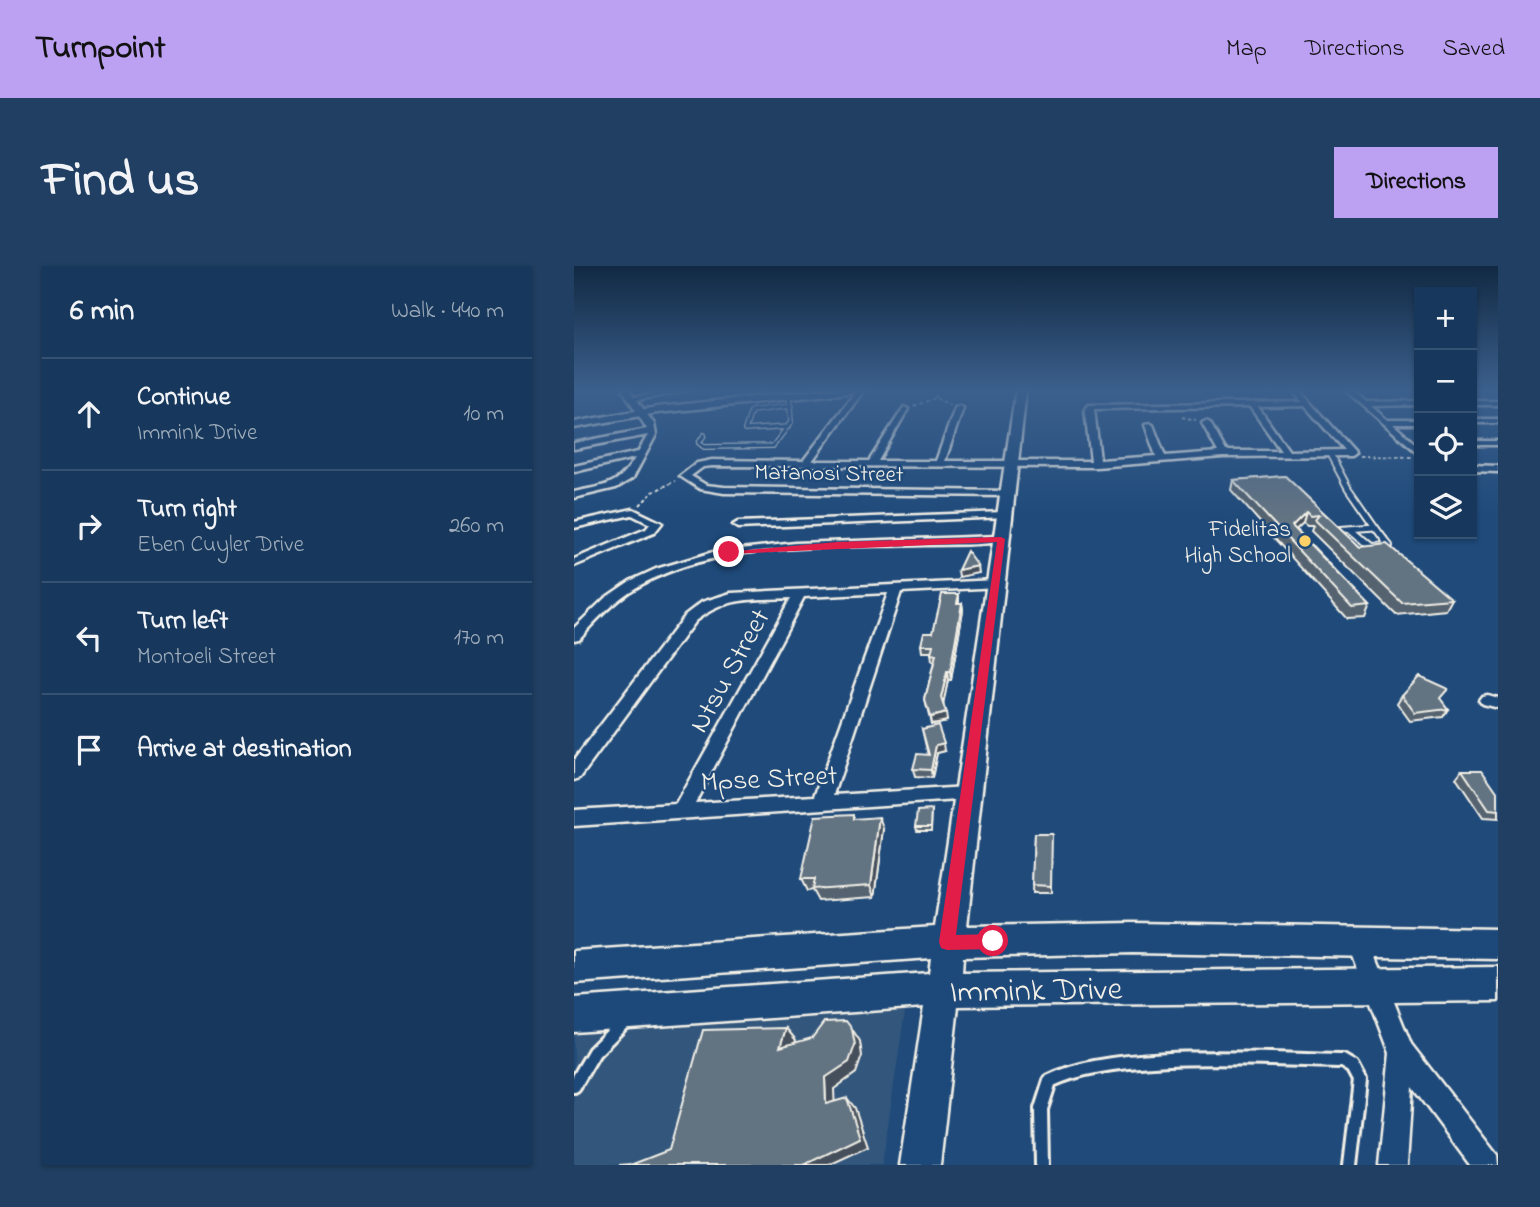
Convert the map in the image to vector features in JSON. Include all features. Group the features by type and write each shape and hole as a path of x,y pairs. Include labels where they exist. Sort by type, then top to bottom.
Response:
{"main road":[{"name":"Immink Drive","path":"947,942 1133,938 1359,943"},
{"name":"Immink Drive","path":"641,1009 943,989 1377,985"}],"street":[{"path":"574,446 642,432"},
{"path":"574,495 623,481 630,475 651,432"},
{"path":"806,462 829,432"},
{"path":"873,462 891,432"},
{"path":"940,463 951,432"},
{"path":"920,1165 947,942 1016,432"},
{"path":"1092,432 1096,464"},
{"path":"1152,432 1161,458"},
{"path":"1211,432 1223,454"},
{"path":"1272,432 1287,454"},
{"path":"685,477 698,466 712,463 1096,464 1223,454 1339,454 1352,451 1334,432"},
{"path":"1399,432 1414,444"},
{"path":"1477,443 1498,443"},
{"path":"574,468 641,454"},
{"path":"1477,468 1498,469"},
{"name":"Matanosi Street","path":"685,477 697,484 724,490 1007,493"},
{"path":"574,525 633,512 657,523 641,536 574,564"},
{"path":"738,525 1004,515"},
{"path":"574,636 603,606 633,585 681,564 710,555 767,548 1001,539"},
{"path":"574,773 690,618 700,610 731,597 996,584"},
{"path":"822,803 896,589"},
{"name":"Ntsu Street","path":"682,810 800,593"},
{"name":"Mpse Street","path":"574,818 967,794"},
{"name":"Immink Drive","path":"574,967 947,942"},
{"path":"1359,943 1402,1053 1487,1165"},
{"name":"Immink Drive","path":"1359,943 1498,944"},
{"name":"Immink Drive","path":"1377,985 1498,985"},
{"name":"Immink Drive","path":"574,1015 641,1009"},
{"path":"1393,1165 1402,1053"}],"lane":[{"path":"704,435 699,446 765,447 777,443 785,432"},
{"path":"1339,454 1348,488 1388,547 1369,546 1350,529"},
{"path":"1335,530 1375,527"},
{"path":"574,1086 582,1067 609,1034 641,1009"},
{"path":"1042,1165 1042,1101 1046,1086 1052,1078 1065,1072 1122,1061 1329,1060 1348,1063 1360,1080 1350,1165"}],"path":[{"path":"1339,454 1414,457"},
{"path":"633,512 653,492 685,477"}],"shaded area":[{"path":"906,1005 882,1165 574,1165 574,1031"}],"building":[{"path":"1285,476 1360,547 1387,544 1452,599 1402,603 1315,520 1319,515 1310,516 1306,512 1292,526 1370,606 1352,608 1233,480"},
{"path":"967,551 978,566 958,570"},
{"path":"942,594 959,594 957,603 962,603 950,672 947,672 941,698 946,713 930,717 925,700 936,655 931,654 933,645 921,645 924,632 933,632"},
{"path":"1419,676 1448,689 1440,698 1448,709 1415,713 1402,695"},
{"path":"938,725 944,743 936,745 931,770 913,769 917,754 929,755 922,729"},
{"path":"1462,770 1482,770 1498,793 1498,811 1489,810"},
{"path":"932,810 931,826 916,826 918,811"},
{"path":"854,814 854,819 880,817 871,885 812,889 814,879 801,879 815,816"},
{"path":"1034,834 1052,834 1051,886 1032,885"},
{"path":"846,1021 852,1029 855,1045 849,1062 825,1078 826,1104 847,1098 860,1138 804,1165 619,1165 633,1164 669,1150 703,1030 786,1028 780,1047 812,1038 824,1022"}],"place":[{"name":"Fidelitas High School","path":"1305,541"}],"route":[{"path":"729,552 1001,539 947,942 993,941"}]}
